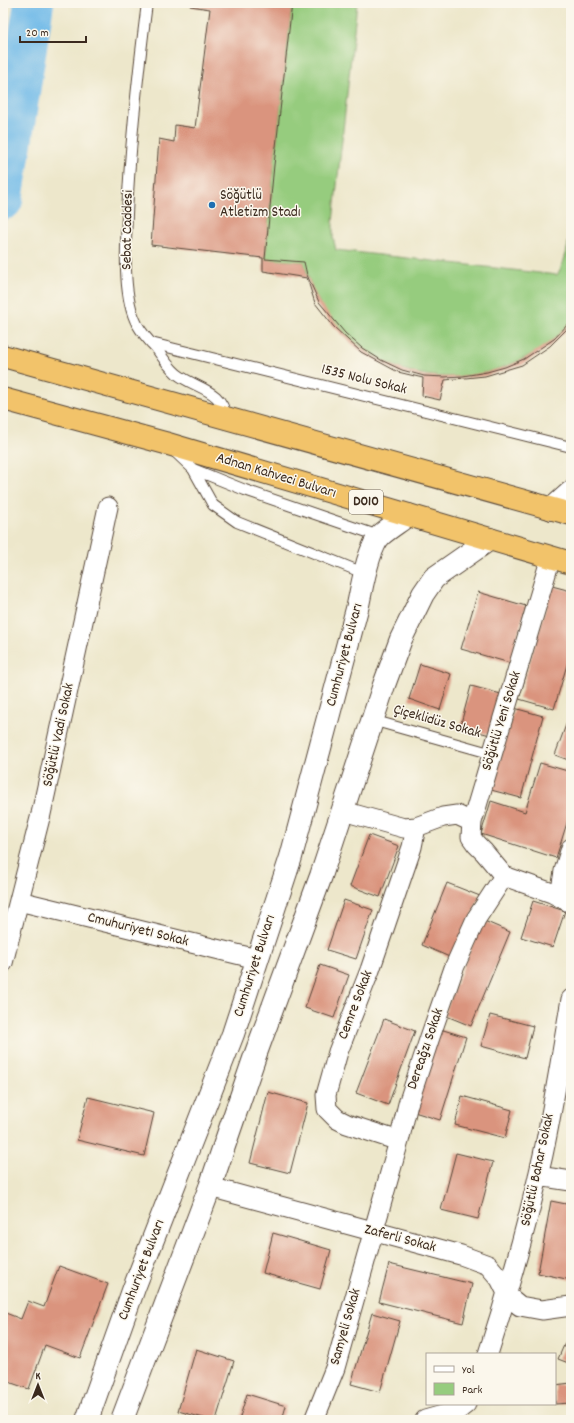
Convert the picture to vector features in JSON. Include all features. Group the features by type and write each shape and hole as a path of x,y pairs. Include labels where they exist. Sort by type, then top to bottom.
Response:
{"highway":[{"path":"3,356 562,512"},
{"name":"Adnan Kahveci Bulvarı","path":"3,399 163,442 561,560"}],"street":[{"path":"562,512 571,492"},
{"name":"Söğütlü Vadi Sokak","path":"3,963 41,814 108,506"},
{"name":"Cumhuriyet Bulvarı","path":"87,1420 134,1288 233,1034 258,959 291,857 366,574 368,558 379,536 408,515"},
{"name":"Cumhuriyet Bulvarı","path":"122,1420 210,1187 256,1053 322,876 372,720 401,639 423,594 434,578 490,539"},
{"name":"Söğütlü Yeni Sokak","path":"504,876 471,837 472,822 493,754 561,560"},
{"path":"343,811 404,828 416,827 443,816 457,815 472,822"},
{"name":"Cemre Sokak","path":"399,1141 347,1124 337,1119 327,1108 326,1095 338,1052 370,970 401,880 412,847 416,827"},
{"path":"565,900 564,871 571,848"},
{"path":"504,876 552,893 565,900"},
{"name":"Dereağzı Sokak","path":"373,1232 413,1089 454,968 476,919 504,876"},
{"name":"Cmuhuriyet1 Sokak","path":"19,901 258,959"},
{"name":"Söğütlü Bahar Sokak","path":"488,1353 528,1220 566,1052 571,999"},
{"path":"538,1176 571,1181"},
{"name":"Zaferli Sokak","path":"210,1187 461,1256 488,1265 500,1279 509,1297 520,1306 542,1310 571,1306"},
{"name":"Samyeli Sokak","path":"314,1420 335,1368 373,1232"},
{"path":"425,1420 457,1411 465,1405"}],"lane":[{"name":"Sebat Caddesi","path":"147,3 129,160 126,237 126,272 129,298 137,324 168,365 178,374 210,392 219,400 225,408 226,418"},
{"name":"1535 Nolu Sokak","path":"151,343 571,447"},
{"path":"163,442 193,469 213,505 237,522 366,574"},
{"path":"193,469 245,490 379,536"},
{"name":"Çiçeklidüz Sokak","path":"372,720 493,754"}],"green space":[{"path":"292,3 357,3 333,222 333,237 336,250 557,275 566,254 571,217 571,321 546,345 516,362 493,371 469,376 445,377 422,374 400,368 379,358 359,345 329,316 321,306 314,293 304,262 265,259"}],"building":[{"name":"Söğütlü Atletizm Stadı","path":"190,3 292,3 265,259 304,262 307,275 319,302 345,333 362,348 381,360 402,370 424,376 463,376 505,367 524,359 554,339 571,321 571,325 550,346 522,365 485,376 445,380 440,400 422,396 423,378 398,372 361,352 334,327 315,303 307,278 263,271 263,258 151,245 159,139 174,142 175,125 195,128 210,9 190,6"},
{"path":"552,586 571,591 571,651 554,709 519,699"},
{"path":"478,592 526,606 510,663 461,649"},
{"path":"420,664 451,674 440,710 409,699"},
{"path":"471,686 501,694 490,735 460,727"},
{"path":"514,708 543,716 521,798 491,790"},
{"path":"571,711 571,761 555,755"},
{"path":"540,763 571,772 571,810 556,858 481,834 491,801 525,812"},
{"path":"369,835 399,846 380,897 350,886"},
{"path":"447,883 480,896 454,959 422,945"},
{"path":"344,900 373,910 356,959 327,950"},
{"path":"533,901 565,911 553,947 521,937"},
{"path":"482,920 510,932 471,1026 444,1015"},
{"path":"320,965 349,975 334,1018 305,1008"},
{"path":"490,1015 533,1026 525,1058 481,1046"},
{"path":"384,1019 415,1031 388,1105 356,1093"},
{"path":"437,1028 466,1037 440,1120 411,1111"},
{"path":"268,1092 308,1103 290,1173 250,1163"},
{"path":"462,1096 512,1110 505,1138 455,1125"},
{"path":"88,1097 154,1113 144,1156 77,1140"},
{"path":"456,1153 493,1162 478,1219 441,1210"},
{"path":"551,1201 571,1205 571,1280 538,1273"},
{"path":"273,1233 331,1250 320,1289 263,1273"},
{"path":"389,1264 472,1284 463,1323 379,1302"},
{"path":"59,1266 108,1284 80,1358 45,1345 29,1389 3,1380 3,1312 21,1319 28,1301 44,1307"},
{"path":"372,1313 400,1321 380,1392 351,1384"},
{"path":"571,1329 571,1364 558,1359"},
{"path":"196,1349 234,1361 216,1420 178,1411"},
{"path":"571,1383 571,1403 556,1404 556,1385"},
{"path":"247,1394 286,1406 282,1420 239,1420"}],"waterway":[{"path":"3,200 34,3"}],"place":[{"name":"Söğütlü Atletizm Stadı","path":"212,205"}]}
